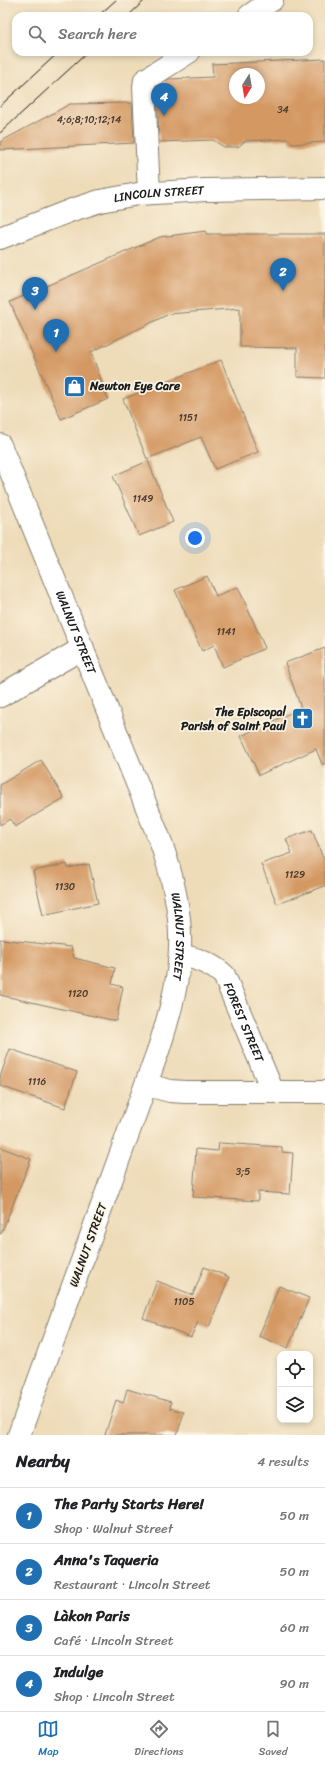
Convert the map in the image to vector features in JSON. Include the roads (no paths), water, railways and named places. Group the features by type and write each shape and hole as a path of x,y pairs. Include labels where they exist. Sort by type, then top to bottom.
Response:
{"main road":[{"path":"255,12 272,0"},
{"path":"149,193 144,87 145,80 183,56"},
{"name":"LINCOLN STREET","path":"0,238 72,210 120,197 149,193 325,188"},
{"name":"WALNUT STREET","path":"0,445 167,858 175,887 181,934 179,972 171,1011 147,1085 19,1435"},
{"path":"0,696 83,648"},
{"name":"FOREST STREET","path":"180,955 199,960 210,965 224,975 273,1092"},
{"path":"147,1085 177,1092 325,1092"}],"tram line":[{"path":"102,12 116,0"},
{"path":"132,12 145,0"},
{"path":"0,106 55,56"},
{"path":"0,133 84,56"}],"place":[{"name":"Indulge","path":"164,116"},
{"name":"Anna's Taqueria","path":"283,291"},
{"name":"Làkon Paris","path":"35,310"},
{"name":"The Party Starts Here!","path":"56,352"},
{"name":"Newton Eye Care","path":"74,386"},
{"name":"The Episcopal Parish of Saint Paul","path":"302,719"}]}
